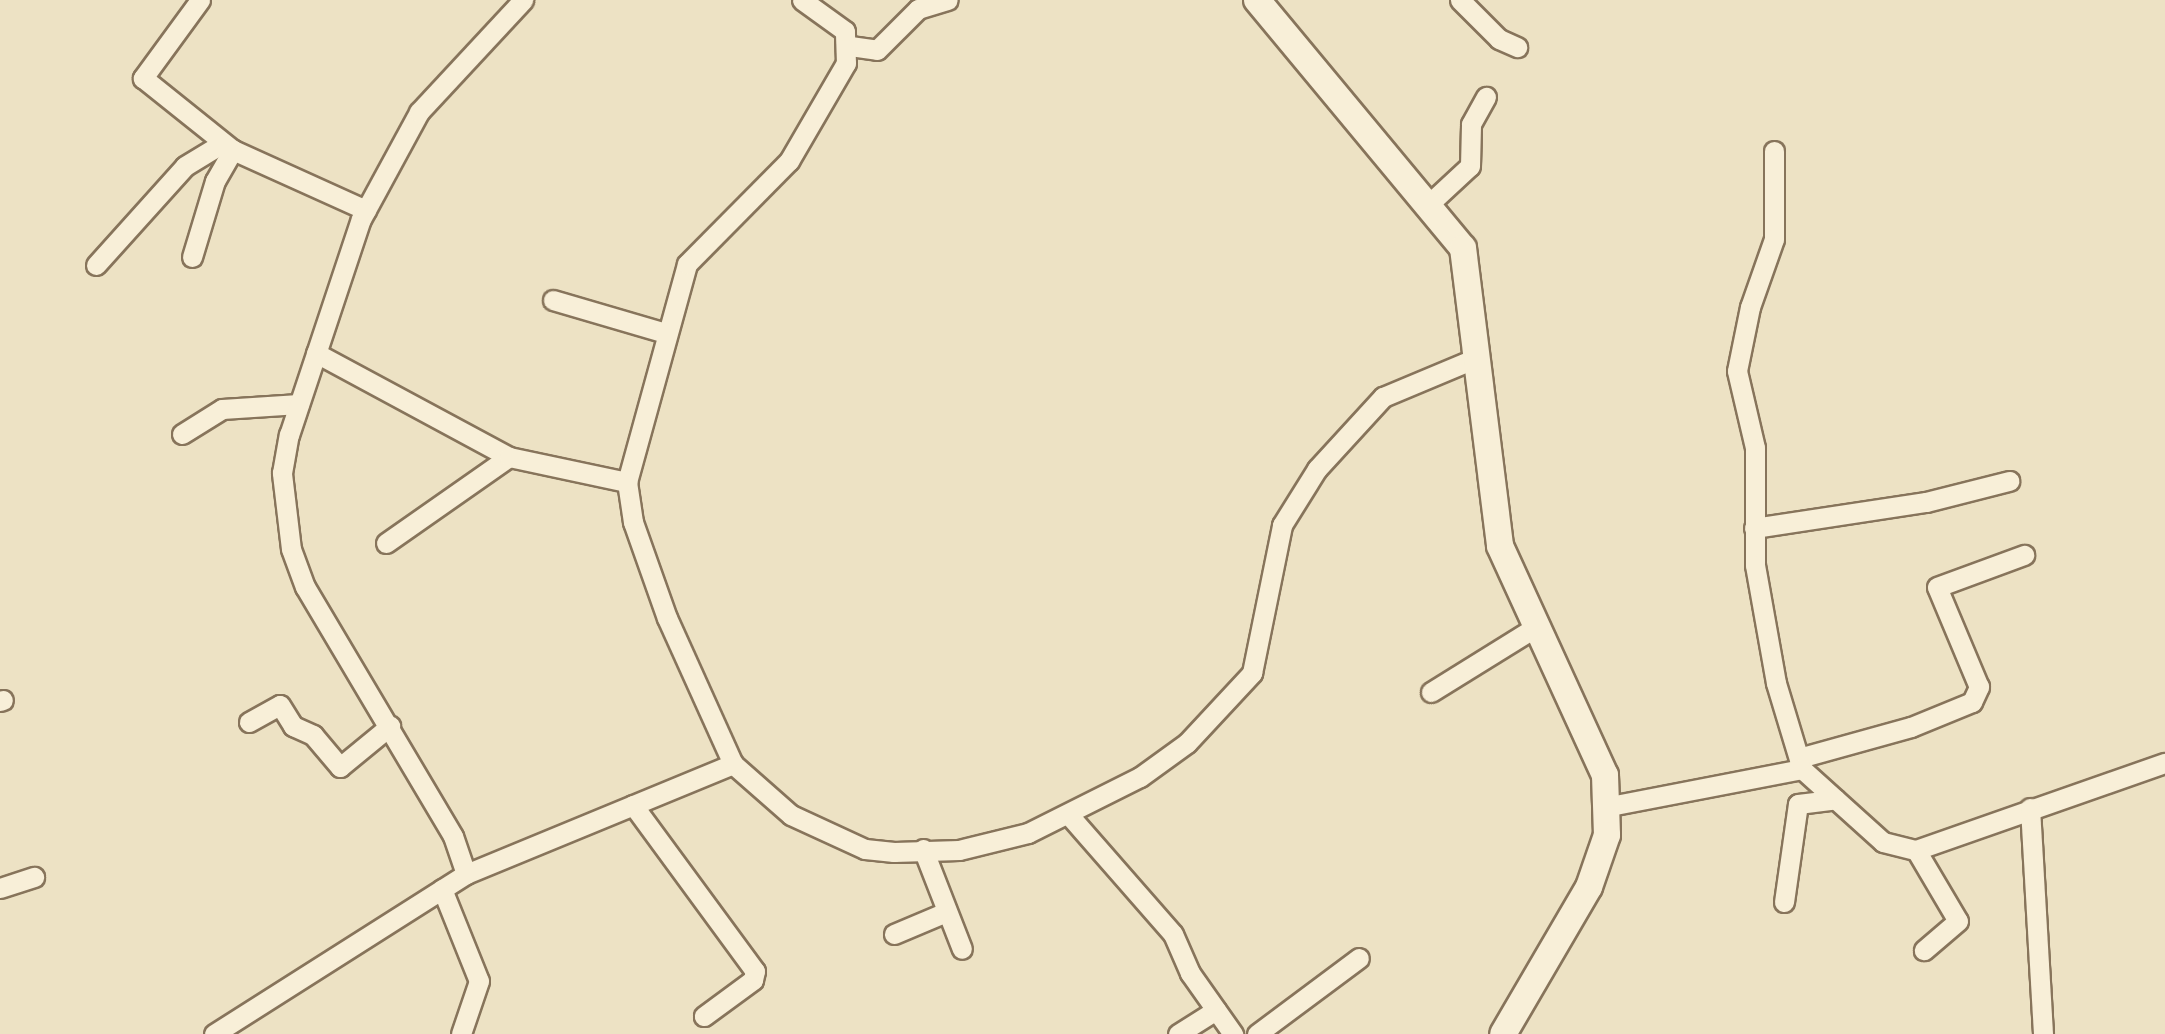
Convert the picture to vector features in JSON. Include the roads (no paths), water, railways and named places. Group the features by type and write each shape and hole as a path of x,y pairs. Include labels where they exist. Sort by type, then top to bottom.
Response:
{"street":[{"path":"200,0 143,78 228,147 366,210"},
{"path":"466,874 453,835 311,597 291,549 282,473 299,404 366,210 419,112 523,0"},
{"path":"802,0 845,31 850,46 813,128 789,161 694,252 666,333 626,482 633,522 667,618 733,764 791,816 865,849 923,849 992,843 1068,814 1140,777 1187,743 1252,673 1282,525 1359,420 1383,397 1474,359"},
{"path":"850,46 877,50 918,9 948,0"},
{"path":"1257,0 1430,204 1463,248 1474,359 1498,535 1536,627 1592,737 1610,806 1589,887 1503,1034"},
{"path":"1460,0 1499,39 1517,47"},
{"path":"1430,204 1470,166 1471,124 1486,97"},
{"path":"192,257 228,147"},
{"path":"96,265 185,166 228,147"},
{"path":"1774,151 1774,239 1750,307 1737,371 1755,448 1754,528 1771,657 1800,764 1884,842 1916,850 2165,762"},
{"path":"553,300 666,333"},
{"path":"316,353 509,457 626,482"},
{"path":"181,434 222,409 299,404"},
{"path":"386,543 509,457"},
{"path":"1754,528 1926,502 2009,481"},
{"path":"1610,806 1800,764 1911,727 1972,702 1979,687 1937,587 2024,555"},
{"path":"1431,692 1536,627"},
{"path":"249,722 280,705 293,726 313,735 340,768 390,726"},
{"path":"214,1034 466,874 733,764"},
{"path":"1784,902 1798,804 1836,799"},
{"path":"633,805 755,971 753,981 704,1016"},
{"path":"2030,808 2043,1034"},
{"path":"1068,814 1173,934 1216,1010 1233,1034"},
{"path":"923,849 962,949"},
{"path":"1916,850 1958,921 1924,950"},
{"path":"0,888 34,877"},
{"path":"442,889 479,981 461,1034"},
{"path":"894,934 946,912"},
{"path":"1257,1034 1359,958"},
{"path":"1178,1034 1216,1010"}]}
